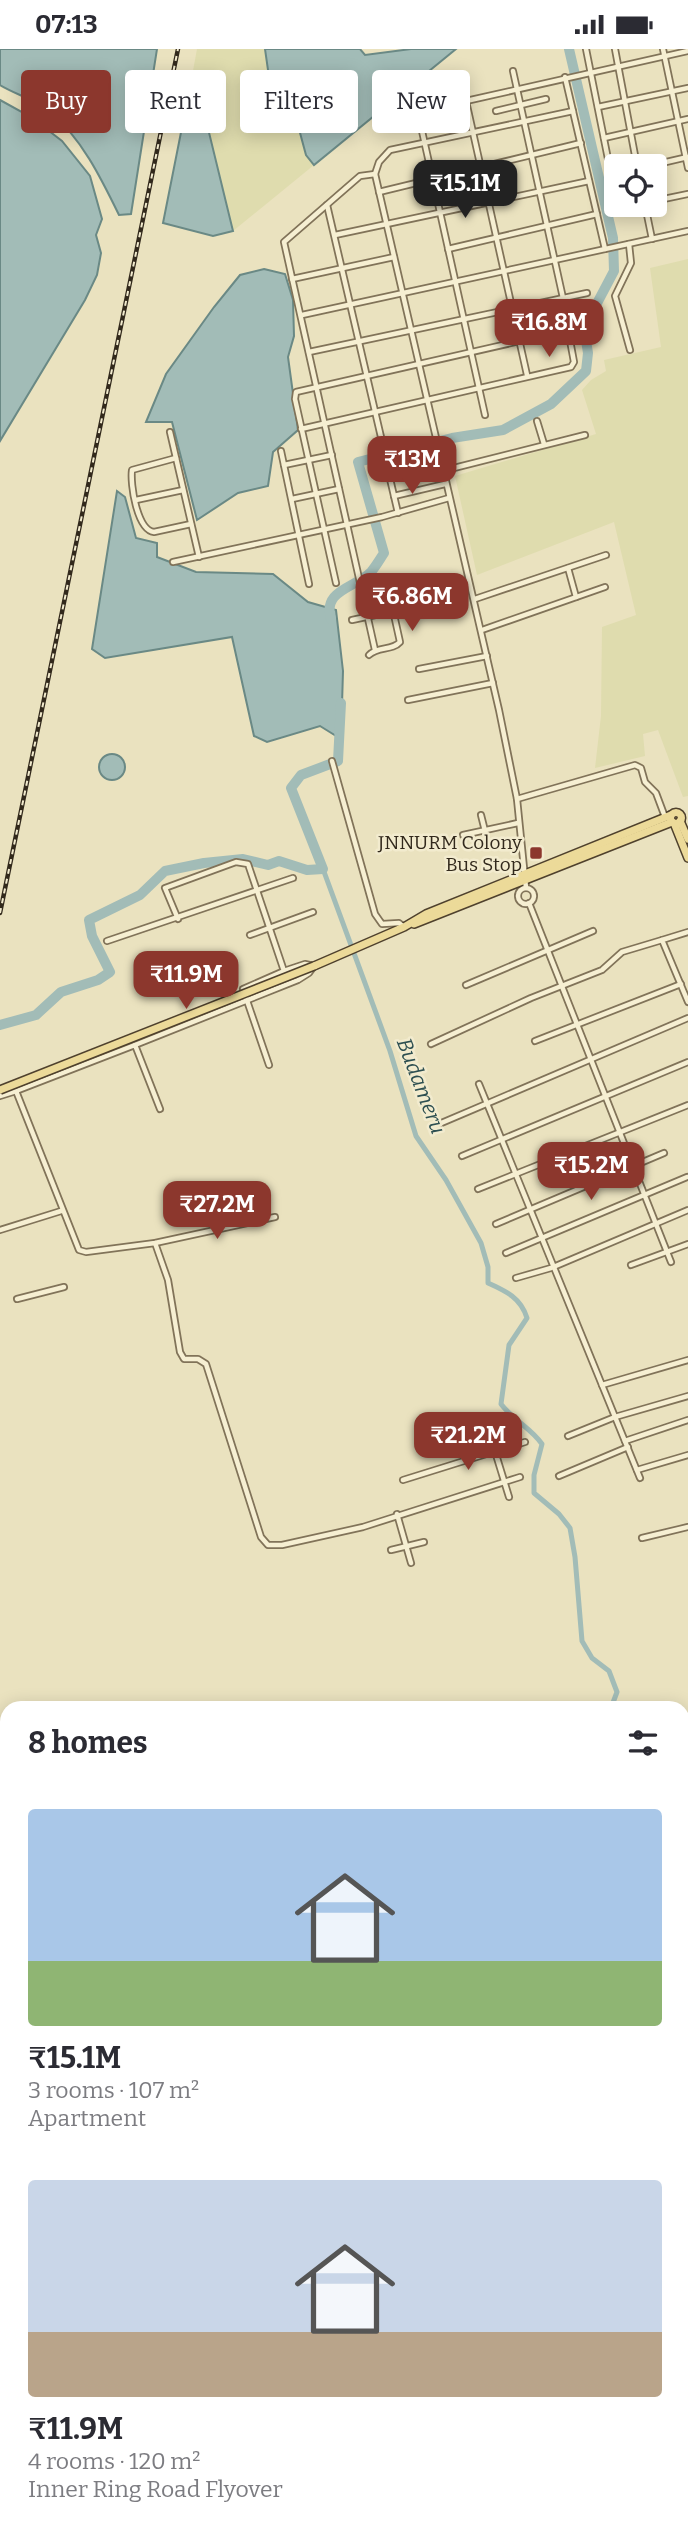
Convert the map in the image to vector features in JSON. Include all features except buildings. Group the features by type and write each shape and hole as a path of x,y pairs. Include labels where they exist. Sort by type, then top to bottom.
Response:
{"main road":[{"path":"0,1090 314,966 404,927 426,914 526,880 662,826 688,808"},
{"path":"526,880 676,818"},
{"path":"676,818 677,832 688,858"},
{"path":"676,818 688,837"},
{"path":"662,826 677,832"}],"street":[{"path":"586,49 608,154"},
{"path":"615,49 635,154"},
{"path":"663,49 688,168"},
{"path":"527,376 466,103 468,99 688,51"},
{"path":"513,71 563,298"},
{"path":"567,77 589,181 608,249"},
{"path":"598,107 688,88"},
{"path":"496,111 546,99"},
{"path":"573,111 390,150 379,162 375,174 425,400 482,630 517,799 526,880 533,895 529,903 671,1262"},
{"path":"604,138 688,119"},
{"path":"422,133 485,415"},
{"path":"379,192 581,143"},
{"path":"667,162 687,157"},
{"path":"375,174 360,176 284,241 375,650"},
{"path":"335,235 589,181"},
{"path":"667,198 688,194"},
{"path":"327,205 381,437"},
{"path":"448,249 597,214"},
{"path":"647,217 652,239"},
{"path":"302,315 688,232"},
{"path":"629,244 631,263 615,296 629,350"},
{"path":"292,279 394,257"},
{"path":"309,352 587,293"},
{"path":"301,429 573,365 571,343 565,331 299,390 295,394 301,429 307,460 322,528 337,583"},
{"path":"537,421 544,444"},
{"path":"170,432 199,558"},
{"path":"390,479 585,435"},
{"path":"281,451 309,584"},
{"path":"284,465 332,455"},
{"path":"176,458 132,470 141,525 148,531 191,524"},
{"path":"387,466 398,513"},
{"path":"394,496 445,484"},
{"path":"291,499 339,489"},
{"path":"136,501 183,490"},
{"path":"173,562 382,517 449,498"},
{"path":"475,599 606,555"},
{"path":"568,568 576,598"},
{"path":"369,655 375,650 396,646 400,642 387,583"},
{"path":"482,630 606,587"},
{"path":"352,620 394,611"},
{"path":"419,669 487,656"},
{"path":"408,700 493,683"},
{"path":"332,761 375,913 382,924 399,923 404,927"},
{"path":"517,799 635,765 641,768 645,782 676,818"},
{"path":"481,815 485,831"},
{"path":"463,835 518,823"},
{"path":"178,919 165,888 236,862 248,864 284,971"},
{"path":"107,940 178,919 293,878"},
{"path":"526,880 518,897 522,903 529,903"},
{"path":"250,935 313,912"},
{"path":"466,985 593,931"},
{"path":"430,1044 562,985 603,970 622,952 688,932"},
{"path":"662,940 688,1002"},
{"path":"270,1065 243,989 294,967 306,964 314,966"},
{"path":"0,1096 298,981 314,966"},
{"path":"535,1041 681,984"},
{"path":"432,1128 688,1018"},
{"path":"135,1045 160,1109"},
{"path":"462,1156 688,1062"},
{"path":"480,1084 519,1174 640,1478"},
{"path":"16,1091 61,1211 81,1252 155,1243 275,1217"},
{"path":"478,1189 619,1130 688,1105"},
{"path":"496,1224 664,1153"},
{"path":"506,1253 643,1193 687,1177"},
{"path":"516,1278 554,1266 688,1210"},
{"path":"0,1230 61,1211"},
{"path":"155,1243 168,1280 180,1352 184,1359 198,1359 206,1364 264,1542 273,1546 282,1545 363,1527 520,1477"},
{"path":"631,1265 688,1244"},
{"path":"17,1299 64,1287"},
{"path":"602,1385 688,1360"},
{"path":"568,1436 615,1417 688,1396"},
{"path":"625,1441 688,1420"},
{"path":"490,1435 509,1497"},
{"path":"403,1479 525,1442"},
{"path":"559,1475 628,1447"},
{"path":"637,1470 688,1455"},
{"path":"397,1514 411,1563"},
{"path":"642,1538 688,1527"},
{"path":"391,1550 424,1542"}],"shaded area":[{"path":"197,49 265,49 268,70 240,70 240,133 300,133 306,155 314,165 233,231 209,133 226,133 226,70 193,70"},
{"path":"688,259 688,796 683,797 658,730 643,734 645,756 595,768 601,716 602,627 636,615 614,522 477,575 455,476 596,434 582,390 591,380 606,371 604,360 661,347 650,268"}],"water":[{"path":"0,49 157,49 154,70 125,70 125,133 144,133 131,214 119,215 89,159 71,133 111,133 111,70 21,70 21,96 0,85"},
{"path":"265,49 360,49 365,55 411,49 456,49 430,70 372,70 372,118 358,129 358,70 268,70"},
{"path":"0,100 21,112 21,133 52,133 62,141 90,176 102,219 96,235 101,253 97,275 85,300 0,441"},
{"path":"181,133 209,133 233,231 213,236 163,223"},
{"path":"300,133 353,133 314,165 306,155"},
{"path":"264,269 285,274 293,300 294,336 288,357 298,430 273,452 268,486 238,493 197,520 172,422 146,422 166,374 214,307 240,275"},
{"path":"117,491 125,497 136,538 157,543 157,557 196,572 273,574 308,602 336,610 343,671 341,739 320,726 267,742 254,736 232,637 105,658 92,649"},
{"path":"112,754 121,758 125,767 121,776 112,780 103,776 99,767 103,758"}],"waterway":[{"path":"331,619 329,609 335,596 371,572 384,553 358,462 452,438 503,430 551,404 586,371 588,353 584,328 614,271 613,238 569,49"},
{"name":"Budameru","path":"0,1025 36,1015 61,992 98,980 110,972 92,936 89,920 140,895 165,871 243,859 268,865 279,861 307,870 323,869 291,788 301,775 338,761 341,703"},
{"name":"Budameru","path":"323,869 390,1051 416,1136 446,1180 481,1243 488,1267 488,1283 517,1300 527,1318 509,1345 501,1404 542,1444 534,1475 534,1493 559,1514 570,1528 582,1641 592,1658 609,1671 617,1692 614,1701"}],"railway":[{"path":"0,913 178,49"}],"place":[{"name":"JNNURM Colony Bus Stop","path":"536,853"}]}
